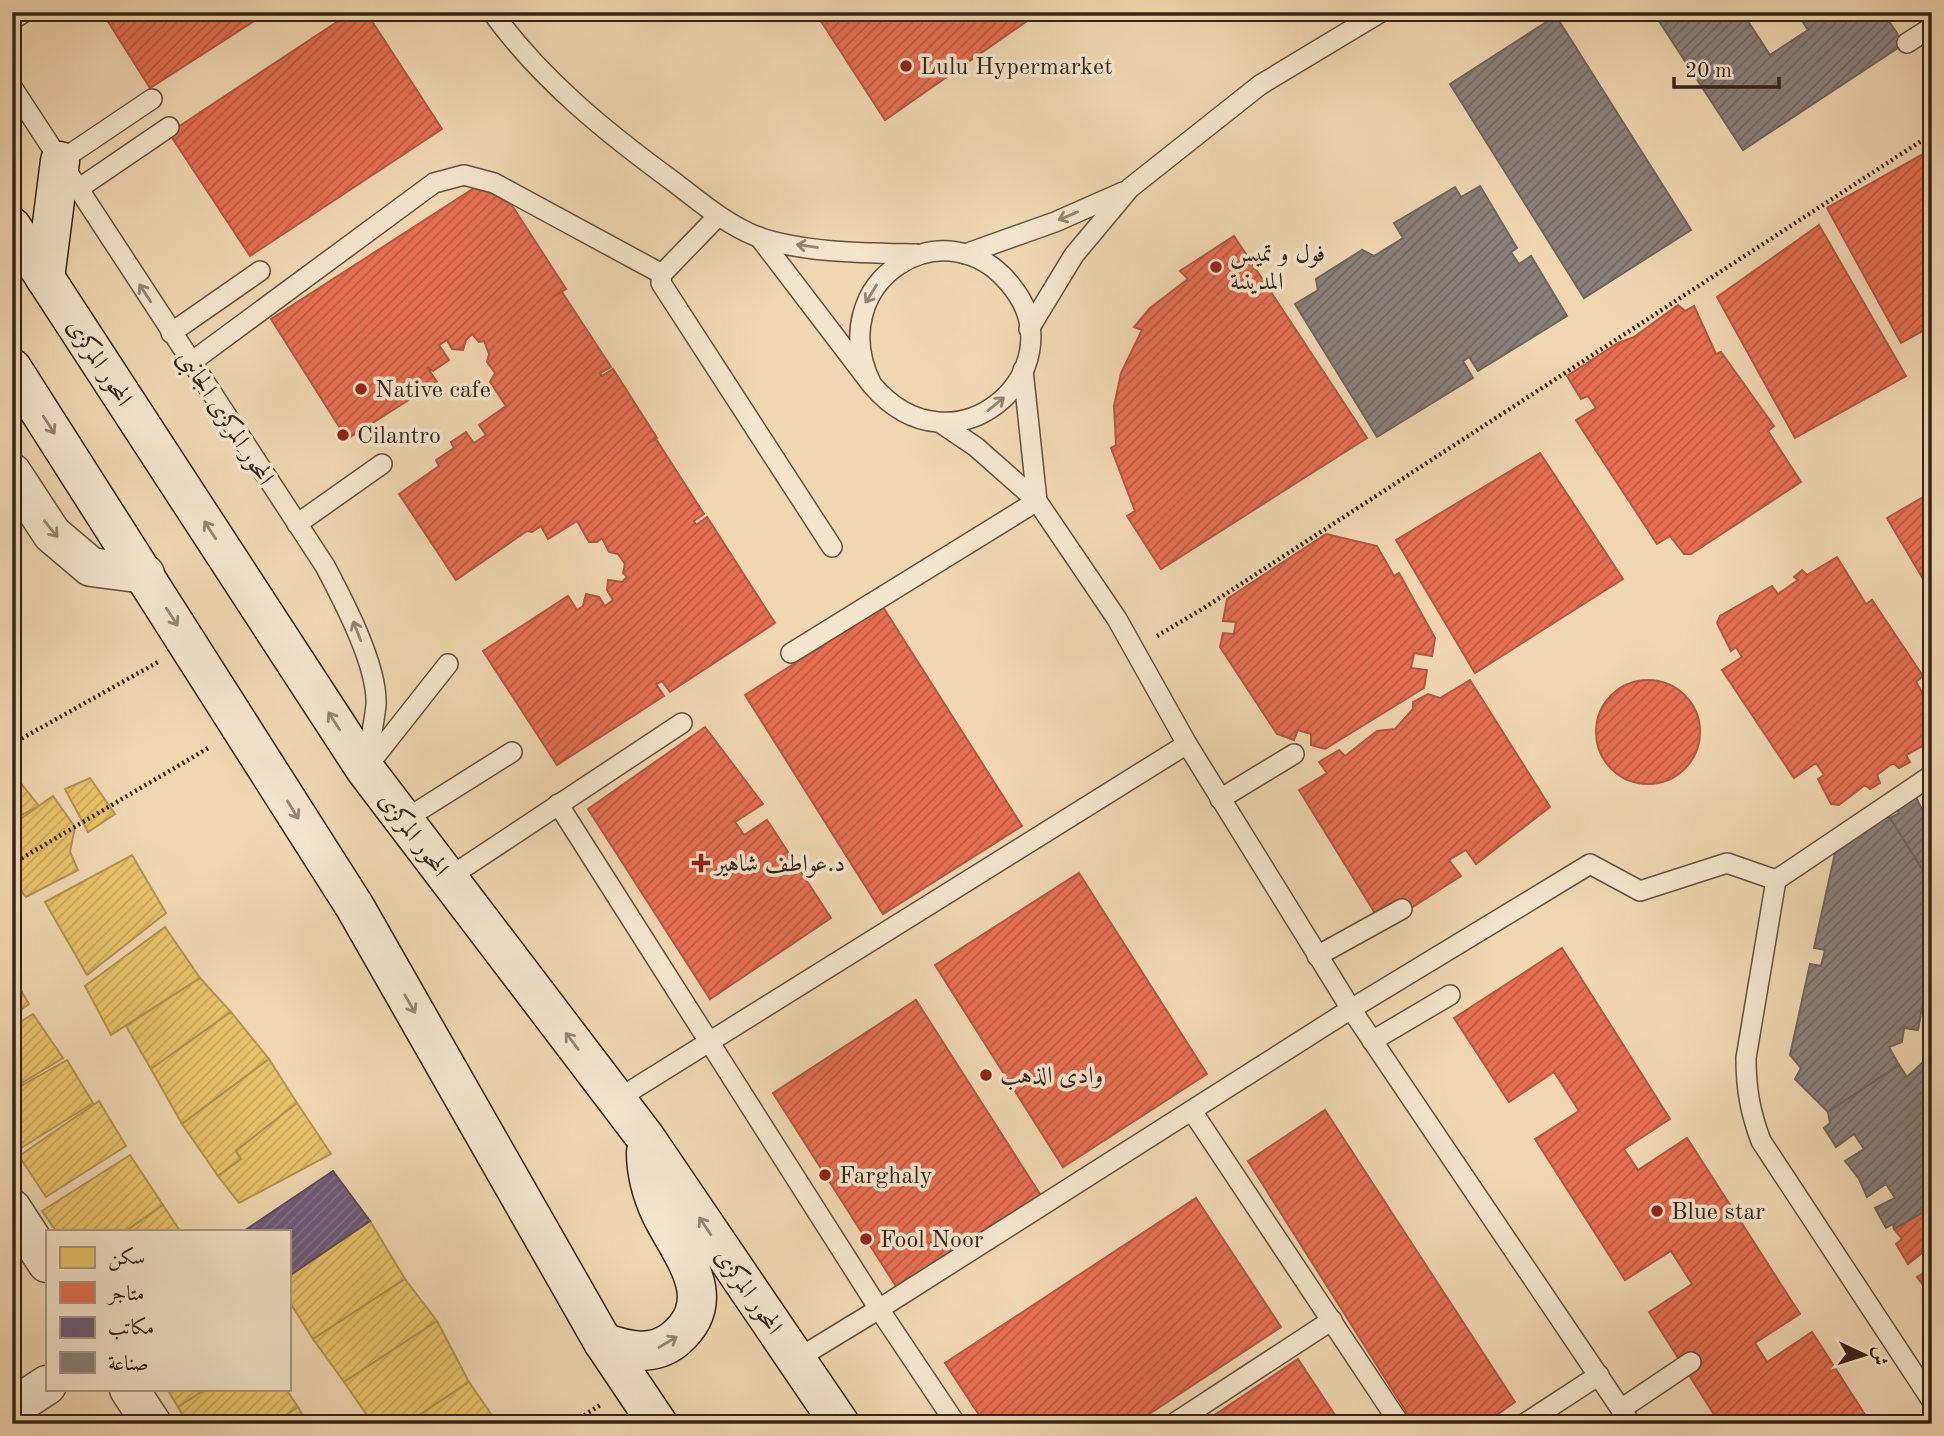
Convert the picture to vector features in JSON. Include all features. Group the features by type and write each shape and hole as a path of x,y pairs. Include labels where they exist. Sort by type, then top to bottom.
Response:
{"main road":[{"path":"45,278 69,175"},
{"name":"المحور المركزى","path":"12,227 366,769 645,1137 840,1424"},
{"path":"12,368 355,907 603,1342 658,1424"},
{"path":"12,473 52,534 91,567 145,574"},
{"path":"603,1342 634,1352 653,1350 670,1343 684,1331 695,1306 695,1278 659,1211 651,1187 645,1137"},
{"path":"12,1209 46,1261"},
{"path":"12,1408 46,1386"},
{"path":"130,1390 152,1424"}],"lane":[{"path":"492,12 549,77 599,126 718,216 759,237 841,250 965,254 1055,222 1130,188"},
{"path":"1029,329 1074,255 1130,188 1260,85 1381,12"},
{"path":"12,20 23,13"},
{"path":"1907,43 1932,27"},
{"name":"المحور المركزى الجانبى","path":"12,87 297,524 348,609 365,654 376,702 366,769"},
{"path":"69,175 152,99"},
{"path":"69,175 169,127"},
{"path":"190,363 434,183 464,175 494,183 662,274"},
{"path":"662,274 718,216"},
{"path":"759,237 872,385 903,413 922,421 942,424 982,415 1007,395 1023,370"},
{"path":"872,385 863,367 859,346 864,306 888,272 905,260 924,254"},
{"path":"965,254 1002,274 1015,290 1024,308 1029,329 1023,370 1037,501"},
{"path":"171,333 260,271"},
{"path":"662,274 665,292 832,547"},
{"path":"942,424 976,447 1037,501 1117,619 1187,744 1317,957 1626,1416 1691,1362"},
{"path":"297,524 382,464"},
{"path":"791,653 1037,501"},
{"path":"366,769 448,664"},
{"path":"448,878 682,723"},
{"path":"616,1100 1187,744"},
{"path":"404,820 512,752"},
{"path":"1220,799 1294,754"},
{"path":"1932,775 1776,880 1746,1058 1745,1086 1751,1114 1761,1140 1932,1401"},
{"path":"558,804 879,1309 956,1424"},
{"path":"797,1359 1351,1009 1590,864 1640,891 1727,863 1776,880"},
{"path":"1317,957 1402,909"},
{"path":"1372,1041 1450,995"},
{"path":"1192,1111 1400,1424"},
{"path":"1173,1424 1332,1320"},
{"path":"1524,1424 1600,1375"}],"path":[{"path":"1134,649 1204,608 1932,134"},
{"path":"12,744 190,644"},
{"path":"12,864 241,729"}],"building: سكن":[{"path":"12,772 39,806 12,820"},
{"path":"90,778 115,814 88,832 65,789"},
{"path":"53,796 75,827 70,852 78,870 26,897 12,880 12,825"},
{"path":"132,855 166,913 87,975 45,902"},
{"path":"165,927 200,978 111,1035 85,986"},
{"path":"12,975 29,1004 12,1016"},
{"path":"200,978 231,1012 151,1069 126,1026"},
{"path":"231,1012 269,1059 182,1124 151,1069"},
{"path":"33,1014 63,1058 12,1089 12,1027"},
{"path":"269,1059 297,1103 236,1151 241,1159 218,1176 182,1124"},
{"path":"67,1060 93,1103 18,1150 12,1142 12,1091"},
{"path":"99,1101 126,1146 46,1197 19,1156"},
{"path":"297,1103 331,1154 239,1203 218,1176 241,1159 236,1151"},
{"path":"130,1155 163,1205 127,1230 55,1230 42,1211"},
{"path":"163,1205 179,1230 127,1230"},
{"path":"370,1221 405,1279 313,1339 290,1303 290,1275"},
{"path":"405,1279 437,1321 344,1382 313,1339"},
{"path":"437,1321 469,1382 406,1424 373,1424 344,1382"},
{"path":"469,1382 498,1424 406,1424"},
{"path":"168,1390 204,1390 178,1407"},
{"path":"204,1390 287,1390 298,1407 273,1424 188,1424 178,1407"},
{"path":"298,1407 308,1424 273,1424"}],"building: متاجر":[{"path":"102,12 268,12 150,88"},
{"path":"352,12 366,12 442,129 250,256 169,133"},
{"name":"Lulu Hypermarket","path":"815,12 1040,12 885,120"},
{"path":"1932,149 1932,326 1901,343 1827,208"},
{"path":"493,176 566,289 553,297 562,292 611,367 600,373 602,376 613,369 657,438 647,444 656,439 704,514 694,521 696,525 707,517 775,623 670,692 662,681 656,684 664,696 557,765 483,651 568,596 577,610 583,606 586,594 599,597 605,606 613,600 607,590 608,580 622,582 627,577 623,573 625,564 618,554 609,552 602,538 597,542 589,542 577,521 548,539 541,526 532,532 527,531 456,580 399,494 439,466 436,460 454,448 451,442 466,432 474,443 486,435 479,425 506,406 490,382 495,373 487,362 489,354 484,341 479,342 472,334 466,340 463,350 452,349 447,340 439,345 449,360 433,371 427,367 437,382 347,439 271,319"},
{"path":"1819,225 1906,376 1795,438 1717,297"},
{"path":"1234,236 1367,438 1161,569 1127,516 1135,511 1111,448 1116,445 1114,406 1121,373 1142,330 1134,327 1150,308 1188,279 1180,271"},
{"path":"1678,305 1685,311 1694,306 1716,354 1721,352 1774,426 1768,431 1801,482 1691,554 1684,554 1670,536 1657,544 1576,420 1596,408 1588,396 1581,399 1567,376 1618,343 1634,337"},
{"path":"1540,453 1623,579 1475,673 1396,540"},
{"path":"1932,492 1932,594 1887,518"},
{"path":"1326,534 1377,546 1394,576 1399,573 1435,638 1432,656 1414,653 1411,668 1427,670 1424,688 1325,749 1311,745 1311,734 1298,730 1294,740 1277,734 1220,647 1223,633 1234,634 1236,622 1223,621 1227,599"},
{"path":"1837,557 1866,604 1872,600 1923,676 1916,682 1932,709 1932,741 1906,755 1910,762 1899,768 1893,763 1877,775 1880,783 1870,789 1865,785 1839,805 1831,804 1818,779 1824,775 1816,763 1794,778 1722,670 1742,657 1736,647 1731,651 1717,623 1720,616 1772,586 1778,594 1798,580 1794,577 1802,570 1807,575"},
{"path":"883,607 1022,826 883,914 745,695"},
{"path":"1470,680 1550,807 1476,864 1466,850 1449,860 1461,876 1383,926 1299,790 1327,773 1319,762 1339,750 1345,756 1377,731 1395,729 1413,709 1413,702 1428,694 1440,698"},
{"path":"1648,680 1668,684 1685,695 1696,712 1700,732 1696,752 1685,769 1668,780 1648,784 1628,780 1611,769 1600,752 1596,732 1600,712 1611,695 1628,684"},
{"path":"705,727 763,804 735,822 744,835 767,820 831,918 710,999 588,809"},
{"path":"1079,873 1207,1074 1063,1167 935,965"},
{"name":"Blue star","path":"1562,948 1670,1119 1624,1149 1638,1170 1687,1138 1800,1314 1755,1343 1767,1362 1812,1332 1871,1424 1720,1424 1649,1312 1692,1284 1671,1251 1625,1280 1535,1139 1579,1111 1554,1072 1509,1102 1454,1018"},
{"path":"916,1000 1045,1202 901,1294 773,1093"},
{"path":"1325,1110 1515,1402 1484,1424 1414,1424 1248,1161"},
{"path":"1196,1198 1281,1327 1134,1424 985,1424 945,1363"},
{"path":"1932,1207 1932,1258 1926,1250 1908,1264 1896,1244 1902,1239 1894,1229"},
{"path":"1932,1268 1932,1297 1917,1277"},
{"path":"1298,1359 1341,1424 1201,1424"}],"building: مكاتب":[{"path":"333,1171 370,1221 290,1275 290,1230 247,1229"}],"building: صناعة":[{"path":"1653,12 1742,12 1770,55 1808,30 1796,12 1883,12 1904,44 1743,150"},
{"path":"1556,16 1691,230 1584,298 1450,84"},
{"path":"1480,186 1517,248 1511,252 1519,264 1531,256 1567,316 1478,371 1469,357 1463,361 1473,378 1377,437 1295,304 1318,290 1316,279 1362,250 1374,256 1403,238 1394,223 1455,187 1461,197"},
{"path":"1915,795 1925,816 1932,811 1932,885 1890,818 1899,813 1895,806"},
{"path":"1879,815 1890,818 1932,885 1932,897 1921,904 1930,915 1925,930 1932,931 1932,953 1918,1030 1904,1028 1902,1042 1889,1047 1899,1065 1828,1112 1795,1079 1801,1068 1790,1055 1810,964 1821,966 1825,950 1814,948 1835,853 1851,842 1845,836"},
{"path":"1922,1063 1928,1071 1932,1067 1932,1207 1894,1229 1893,1224 1886,1228 1875,1208 1895,1198 1886,1184 1867,1197 1859,1179 1845,1161 1864,1149 1854,1134 1836,1147 1824,1128 1830,1123 1828,1112 1899,1065 1907,1077"}],"place":[{"name":"Lulu Hypermarket","path":"906,66"},
{"name":"فول و تميس المدينىة","path":"1216,267"},
{"name":"Native cafe","path":"361,389"},
{"name":"Cilantro","path":"343,435"},
{"name":"د.عواطف شاهير","path":"701,863"},
{"name":"وادى الذهب","path":"986,1075"},
{"name":"Farghaly","path":"825,1175"},
{"name":"Blue star","path":"1657,1211"},
{"name":"Fool Noor","path":"866,1239"}]}
